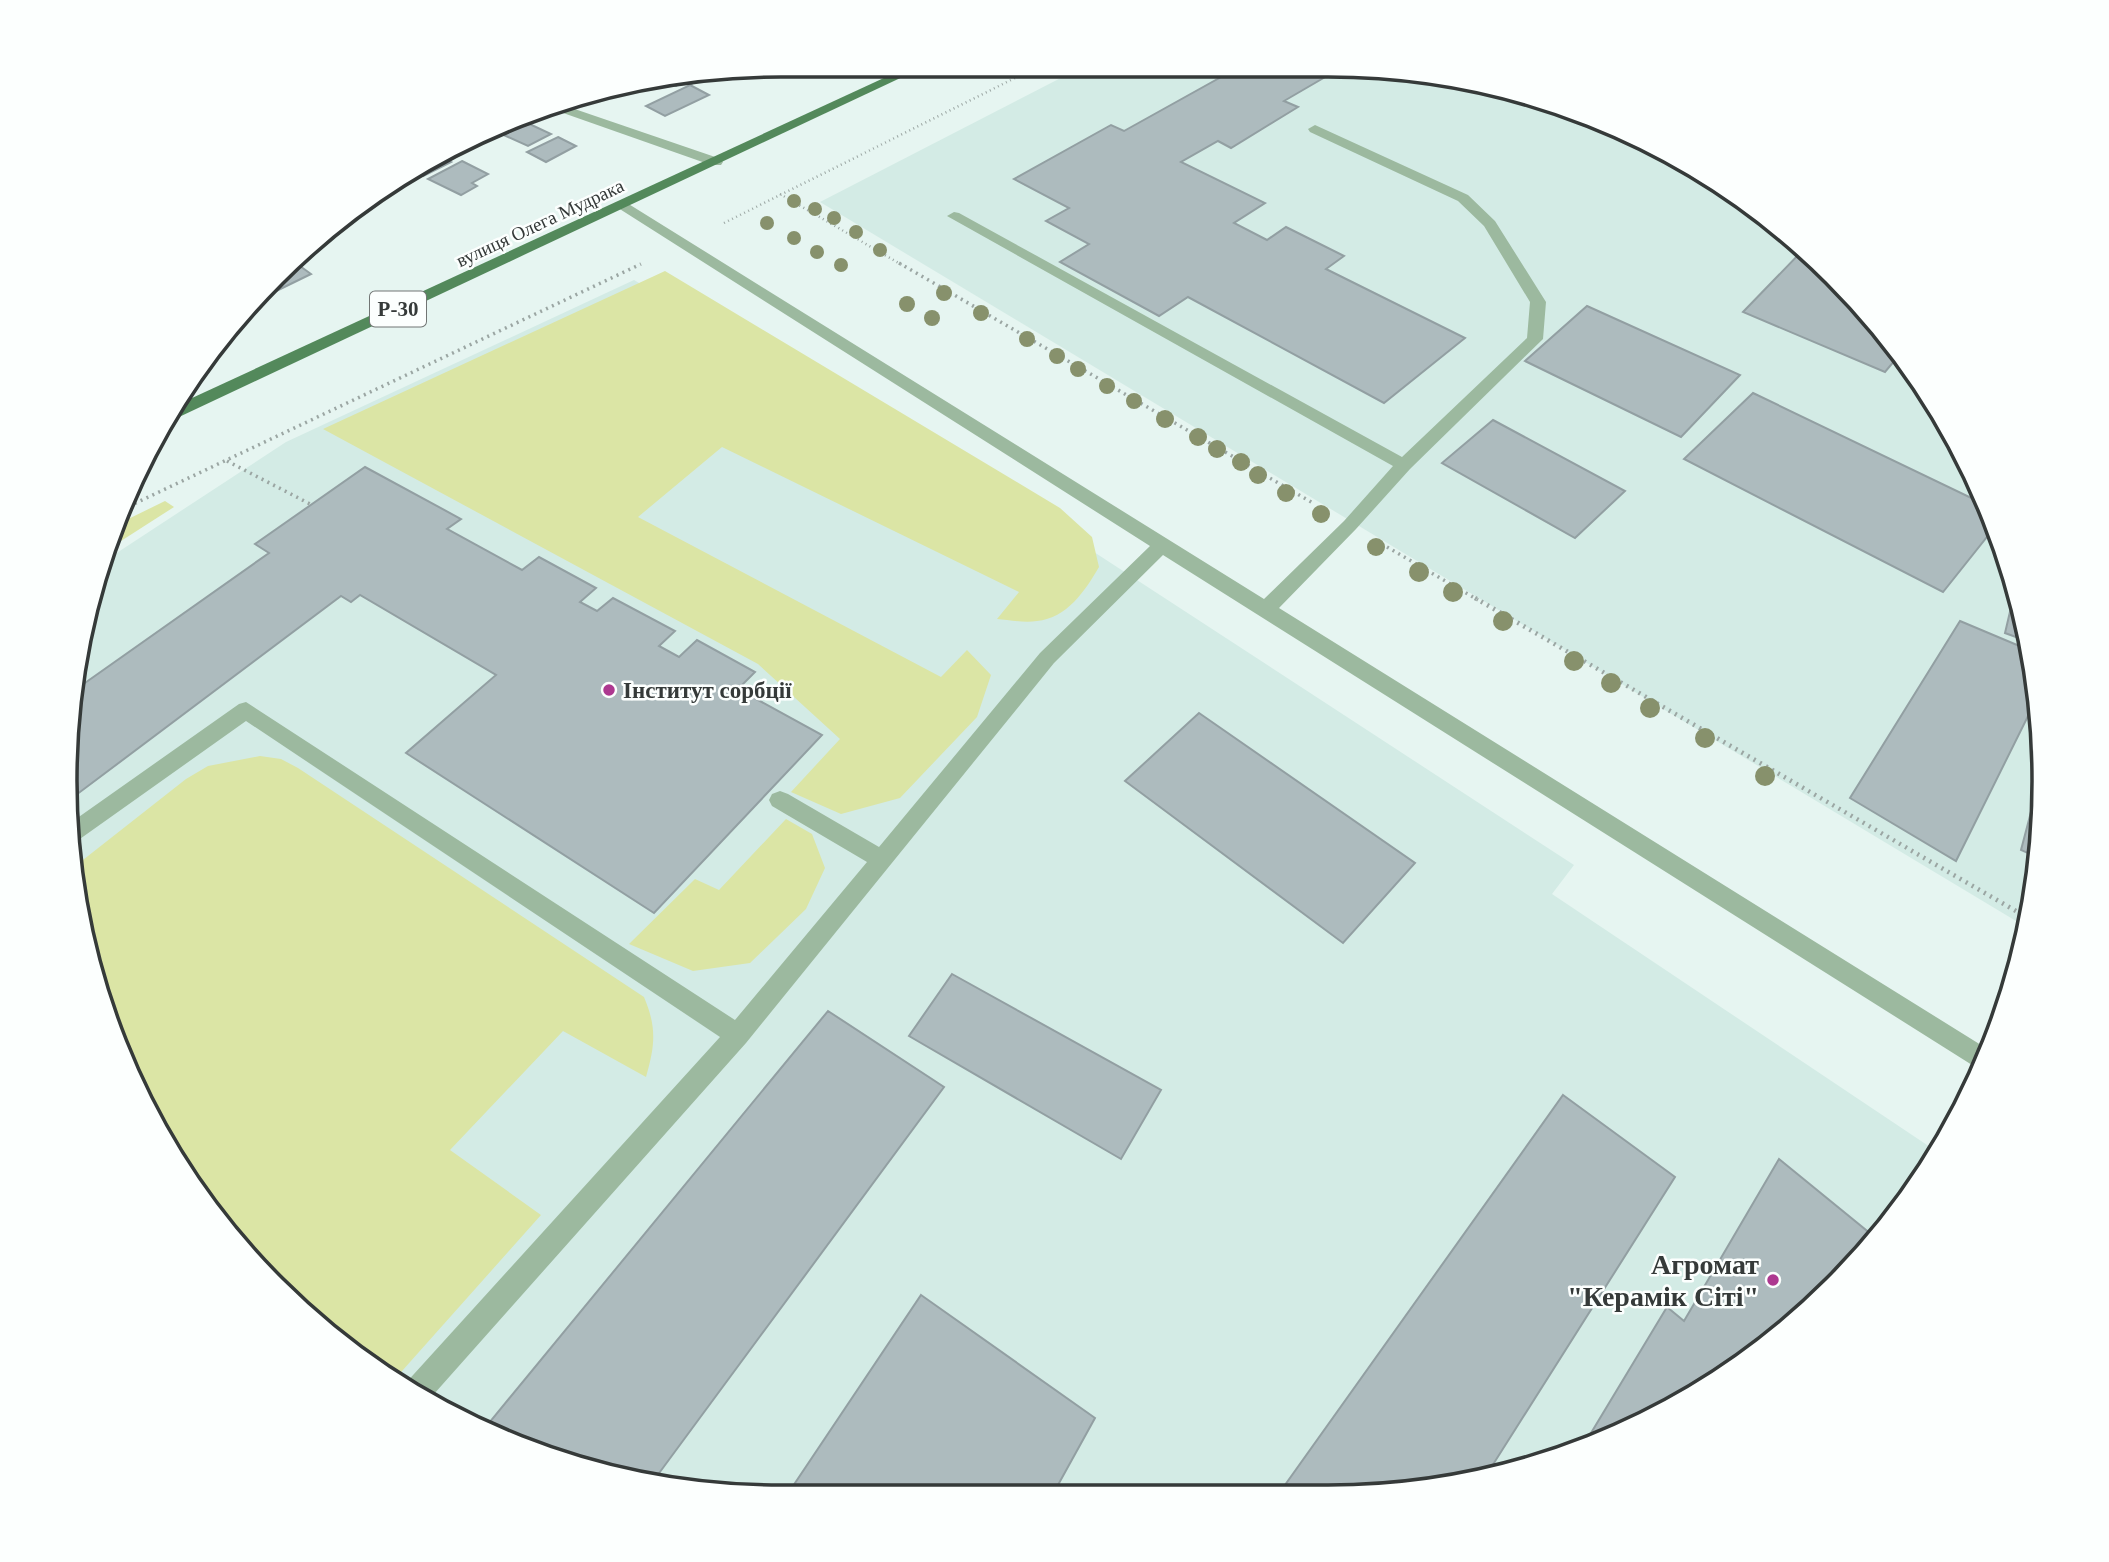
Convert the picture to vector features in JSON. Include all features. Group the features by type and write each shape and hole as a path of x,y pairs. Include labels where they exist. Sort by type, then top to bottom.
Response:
{"main road":[{"name":"вулиця Олега Мудрака","path":"185,408 897,77"}],"street":[{"path":"567,110 716,162"},
{"path":"1265,610 1350,525 1404,465 1535,339 1538,302 1490,223 1463,198 1315,129"},
{"path":"622,206 1976,1055"},
{"path":"954,216 1404,465"},
{"path":"422,1386 738,1035 1047,658 1161,546"},
{"path":"79,828 246,710 738,1035"},
{"path":"780,800 881,859"}],"path":[{"path":"135,503 683,244 1017,77"},
{"path":"780,194 2019,913"},
{"path":"226,460 312,505"}],"shaded area":[{"path":"1063,77 1328,77 1420,83 1510,101 1554,114 1639,150 1680,171 1757,222 1826,283 1857,317 1887,352 1938,429 1978,512 2008,599 2026,689 2032,781 2026,873 2017,922 820,202"},
{"path":"634,280 1074,539 1574,865 1552,894 1929,1147 1887,1210 1857,1245 1826,1279 1757,1340 1680,1391 1597,1431 1554,1448 1465,1471 1420,1479 1328,1485 781,1485 689,1479 644,1471 555,1448 512,1431 429,1391 352,1340 283,1279 252,1245 222,1210 171,1133 131,1050 101,963 83,873 77,781 83,689 101,599 114,555 286,442"}],"green space":[{"path":"665,271 1060,508 1092,537 1099,567 1081,594 1057,615 1048,619 1022,622 997,619 1019,592 722,447 638,517 941,677 967,650 991,675 977,717 900,798 841,814 791,792 840,739 758,664 323,429"},
{"path":"165,501 174,507 119,542 128,519"},
{"path":"260,756 281,759 298,768 644,997 651,1018 653,1046 646,1077 563,1031 450,1150 541,1215 400,1373 352,1340 317,1310 283,1279 222,1210 171,1133 131,1050 114,1007 91,918 82,861 186,779 208,766"},
{"path":"786,819 812,834 825,868 806,909 750,963 693,971 629,944 695,879 719,890"}],"building":[{"path":"1221,77 1325,77 1284,101 1298,107 1231,148 1218,141 1181,162 1265,203 1234,223 1267,240 1286,227 1344,256 1326,269 1465,338 1384,403 1188,297 1159,316 1060,262 1089,244 1046,221 1069,208 1014,179 1111,125 1124,131"},
{"path":"690,85 709,95 665,116 646,106"},
{"path":"530,124 551,134 528,146 503,135"},
{"path":"558,137 576,146 546,162 527,152"},
{"path":"449,161 451,162 423,176"},
{"path":"462,161 488,174 472,183 477,186 461,195 428,179"},
{"path":"1797,256 1826,283 1894,362 1885,372 1743,312"},
{"path":"301,267 311,274 275,291"},
{"path":"1587,306 1740,375 1681,437 1525,361"},
{"path":"1753,393 1972,498 1988,536 1943,592 1684,459"},
{"path":"1493,420 1625,491 1575,538 1442,463"},
{"name":"Інститут сорбції","path":"365,467 461,519 447,529 522,570 539,557 596,588 580,602 597,611 613,598 675,631 659,646 679,657 697,640 755,672 738,689 822,735 654,913 406,753 496,675 360,595 351,602 341,596 78,794 84,684 269,553 255,544"},
{"path":"2010,610 2016,637 2005,633"},
{"path":"1960,621 2018,645 2028,715 1956,861 1850,798"},
{"path":"1199,713 1415,863 1343,943 1125,781"},
{"path":"2031,814 2028,853 2021,850"},
{"path":"952,974 1161,1090 1121,1159 909,1036"},
{"path":"828,1011 944,1087 659,1474 555,1448 490,1421"},
{"path":"1563,1095 1675,1177 1493,1465 1420,1479 1285,1485"},
{"name":"Агромат \"Керамік Сіті\"","path":"1779,1159 1868,1232 1826,1279 1757,1340 1680,1391 1591,1433 1667,1307 1684,1321"},
{"path":"921,1295 1095,1418 1058,1485 794,1485"}],"place":[{"name":"Інститут сорбції","path":"609,690"},
{"name":"Агромат \"Керамік Сіті\"","path":"1773,1280"}]}
